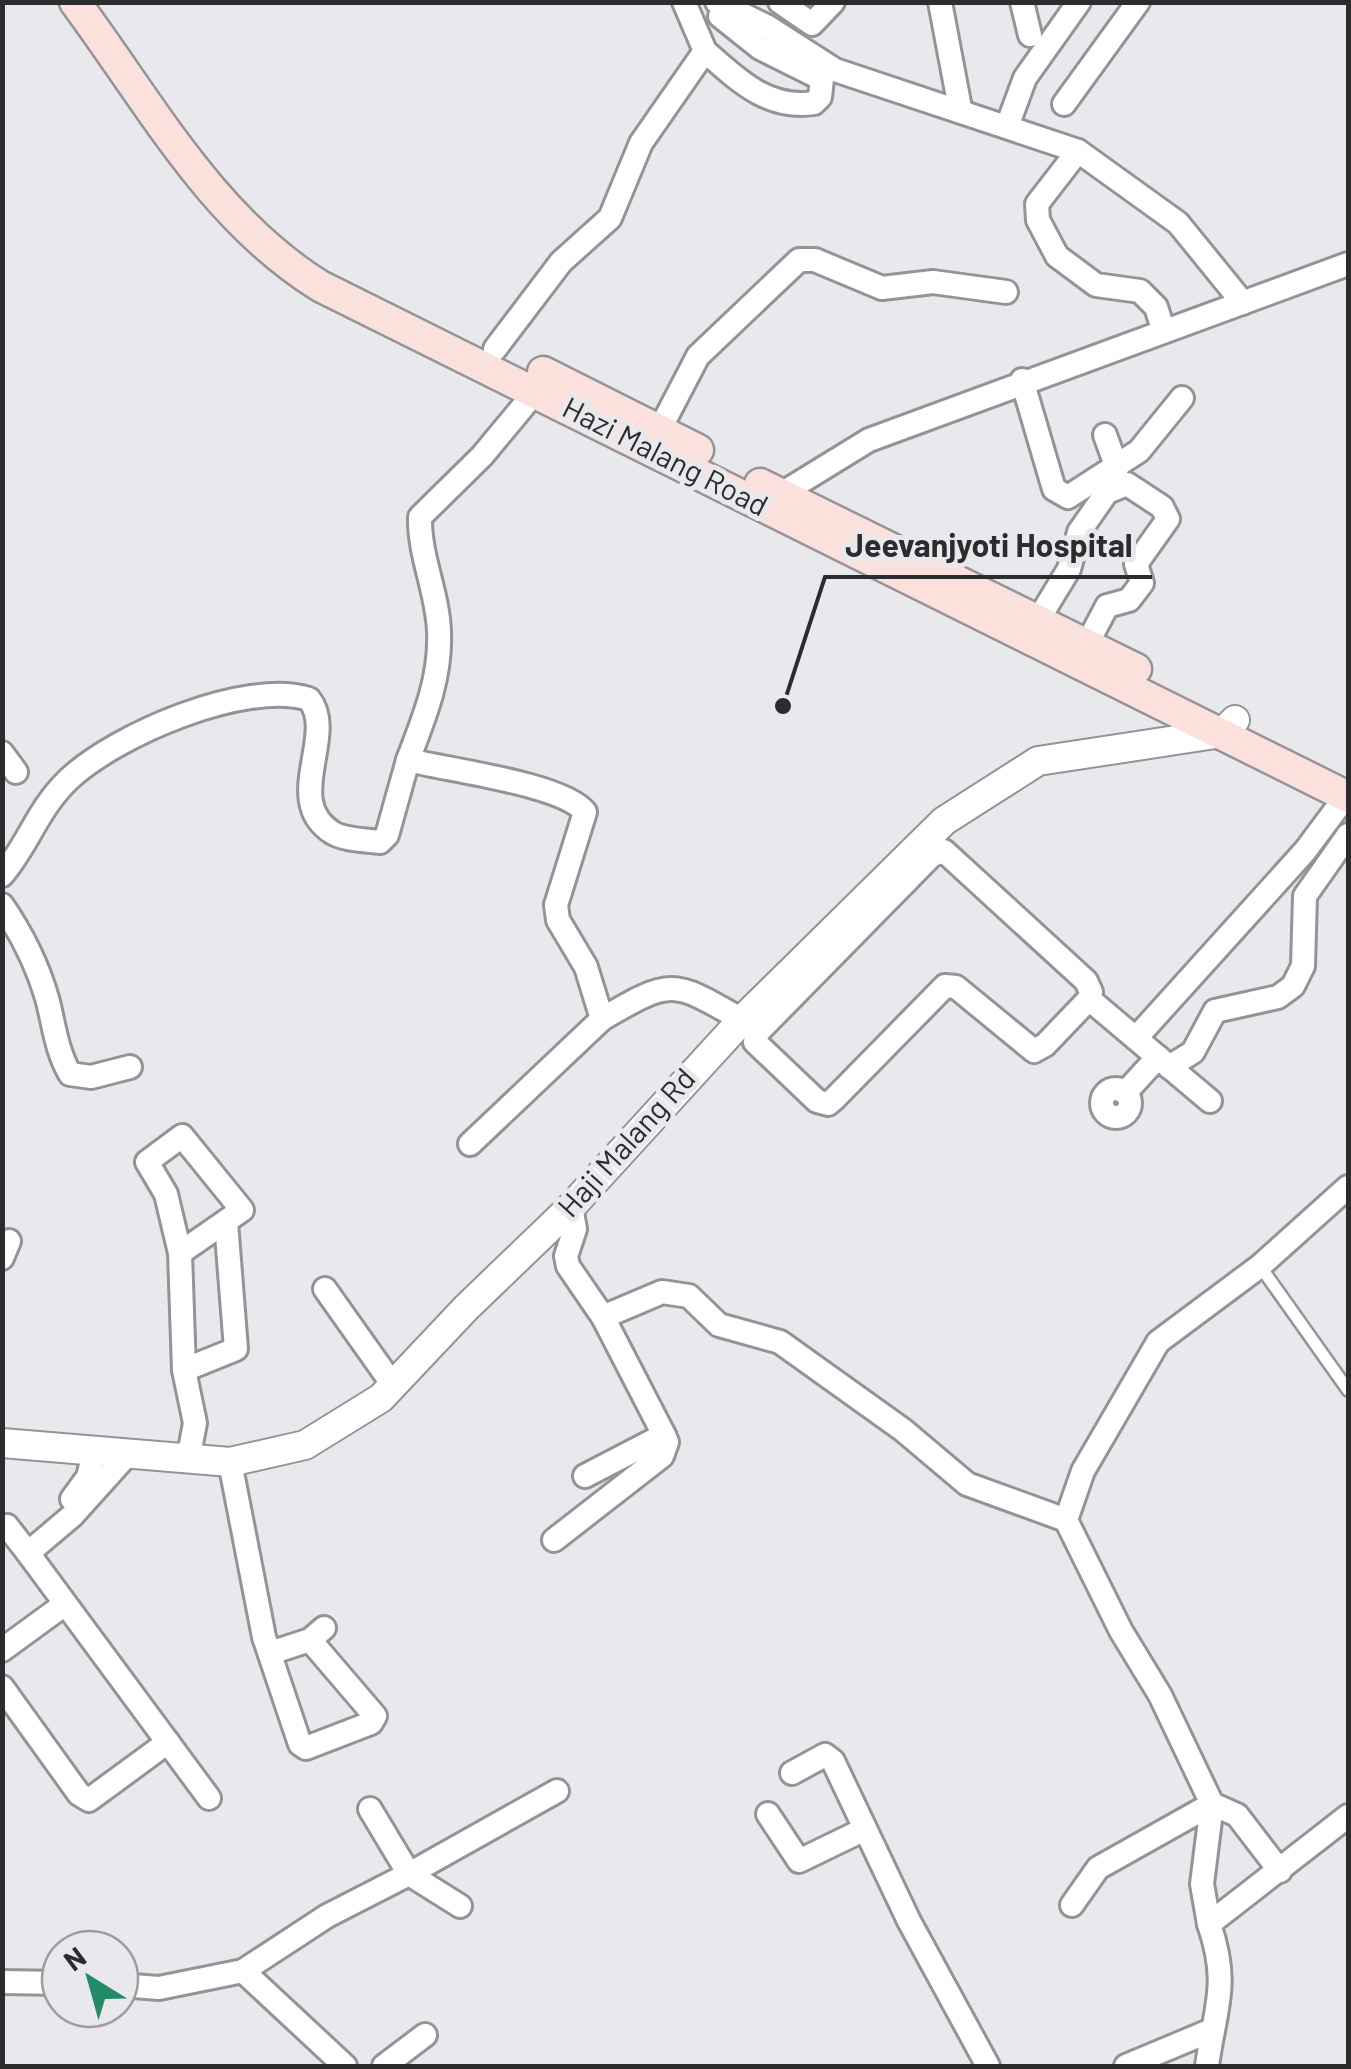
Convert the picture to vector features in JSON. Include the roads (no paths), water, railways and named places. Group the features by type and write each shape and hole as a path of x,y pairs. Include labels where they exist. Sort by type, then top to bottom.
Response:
{"main road":[{"name":"Hazi Malang Road","path":"74,2 178,148 251,236 320,286 880,553 1348,789"},
{"name":"Hazi Malang Road","path":"90,2 192,137 297,252 660,429 770,501"},
{"name":"Hazi Malang Road","path":"880,553 1087,644 1214,719"}],"street":[{"path":"684,2 705,51 758,94 804,104 820,97 822,79 760,48 718,9"},
{"path":"780,2 812,24 833,2"},
{"path":"940,2 960,108"},
{"path":"1022,2 1030,35"},
{"path":"1008,124 1025,78 1078,2"},
{"path":"1064,104 1138,2"},
{"path":"718,9 768,27 835,70 960,108 1078,151 1178,222 1243,303"},
{"path":"496,349 560,262 610,218 641,143 705,51"},
{"path":"1078,151 1038,204 1038,220 1057,256 1096,285 1140,292 1156,307 1163,330"},
{"path":"660,429 698,356 800,260 814,260 882,288 933,282 1006,292"},
{"path":"770,501 869,440 1022,380 1348,264"},
{"path":"1022,380 1051,481 1060,496 1068,497 1139,451 1182,398"},
{"path":"2,875 18,857 34,819 69,778 146,731 270,693 310,699 317,708 318,726 309,776 312,801 320,821 334,834 380,842 388,836 408,760 434,692 439,631 420,517 482,456 536,391"},
{"path":"1105,435 1117,468"},
{"path":"1038,620 1069,569 1079,532 1108,492 1127,484 1162,507 1168,519 1136,564 1142,583 1129,600 1107,606 1087,644"},
{"name":"Haji Malang Rd","path":"2,1443 230,1462 305,1445 381,1398 571,1207 742,1020 944,821 1038,761 1214,719"},
{"path":"408,760 546,789 577,802 585,812 556,904 558,920 586,968 602,1019"},
{"path":"1136,1038 1305,851 1348,789"},
{"path":"1125,1093 1164,1062 1192,1052 1215,1011 1278,998 1293,986 1302,966 1305,896 1348,836"},
{"path":"944,850 1086,981 1092,992 1089,999 1045,1045 1034,1050 956,987 944,986 828,1104 816,1101 756,1042 758,1032 932,854 944,850"},
{"path":"2,905 23,935 46,997 61,1059 70,1074 91,1077 130,1068"},
{"path":"470,1144 602,1019 647,993 686,987 742,1020"},
{"path":"1089,999 1210,1102"},
{"path":"180,1254 240,1212 240,1205 188,1138 177,1137 147,1162 166,1194 180,1254 184,1370 195,1423 188,1460"},
{"path":"1066,1520 1083,1471 1158,1342 1260,1266 1348,1187"},
{"path":"554,1540 662,1456 667,1442 603,1316 568,1266 566,1256 575,1228 571,1207"},
{"path":"184,1370 236,1349 226,1222"},
{"path":"325,1289 393,1385"},
{"path":"603,1316 662,1292 689,1296 719,1325 737,1326 780,1342 903,1430 968,1484 1066,1520 1121,1630 1160,1695 1212,1804 1202,1884 1223,1982 1207,2066"},
{"path":"585,1476 664,1435"},
{"path":"72,1499 88,1477 94,1452"},
{"path":"28,1552 73,1516 127,1455"},
{"path":"230,1462 270,1653 302,1747 371,1723 374,1713 317,1634 270,1653"},
{"path":"7,1526 209,1798"},
{"path":"2,1650 65,1604"},
{"path":"2,1687 78,1794 88,1800 168,1742"},
{"path":"792,1773 820,1756 830,1757 909,1921 988,2066"},
{"path":"140,1987 159,1988 244,1971 327,1916 557,1791"},
{"path":"1212,1804 1236,1815 1280,1871"},
{"path":"1072,1905 1098,1868 1212,1804"},
{"path":"370,1809 408,1874 460,1906"},
{"path":"768,1814 799,1861 865,1828"},
{"path":"1209,1924 1348,1816"},
{"path":"244,1971 345,2066"},
{"path":"2,1982 40,1983"},
{"path":"1126,2066 1212,2030"},
{"path":"384,2066 425,2035"}],"lane":[{"path":"1260,1266 1348,1390"}],"place":[{"name":"Jeevanjyoti Hospital","path":"783,706"}]}
